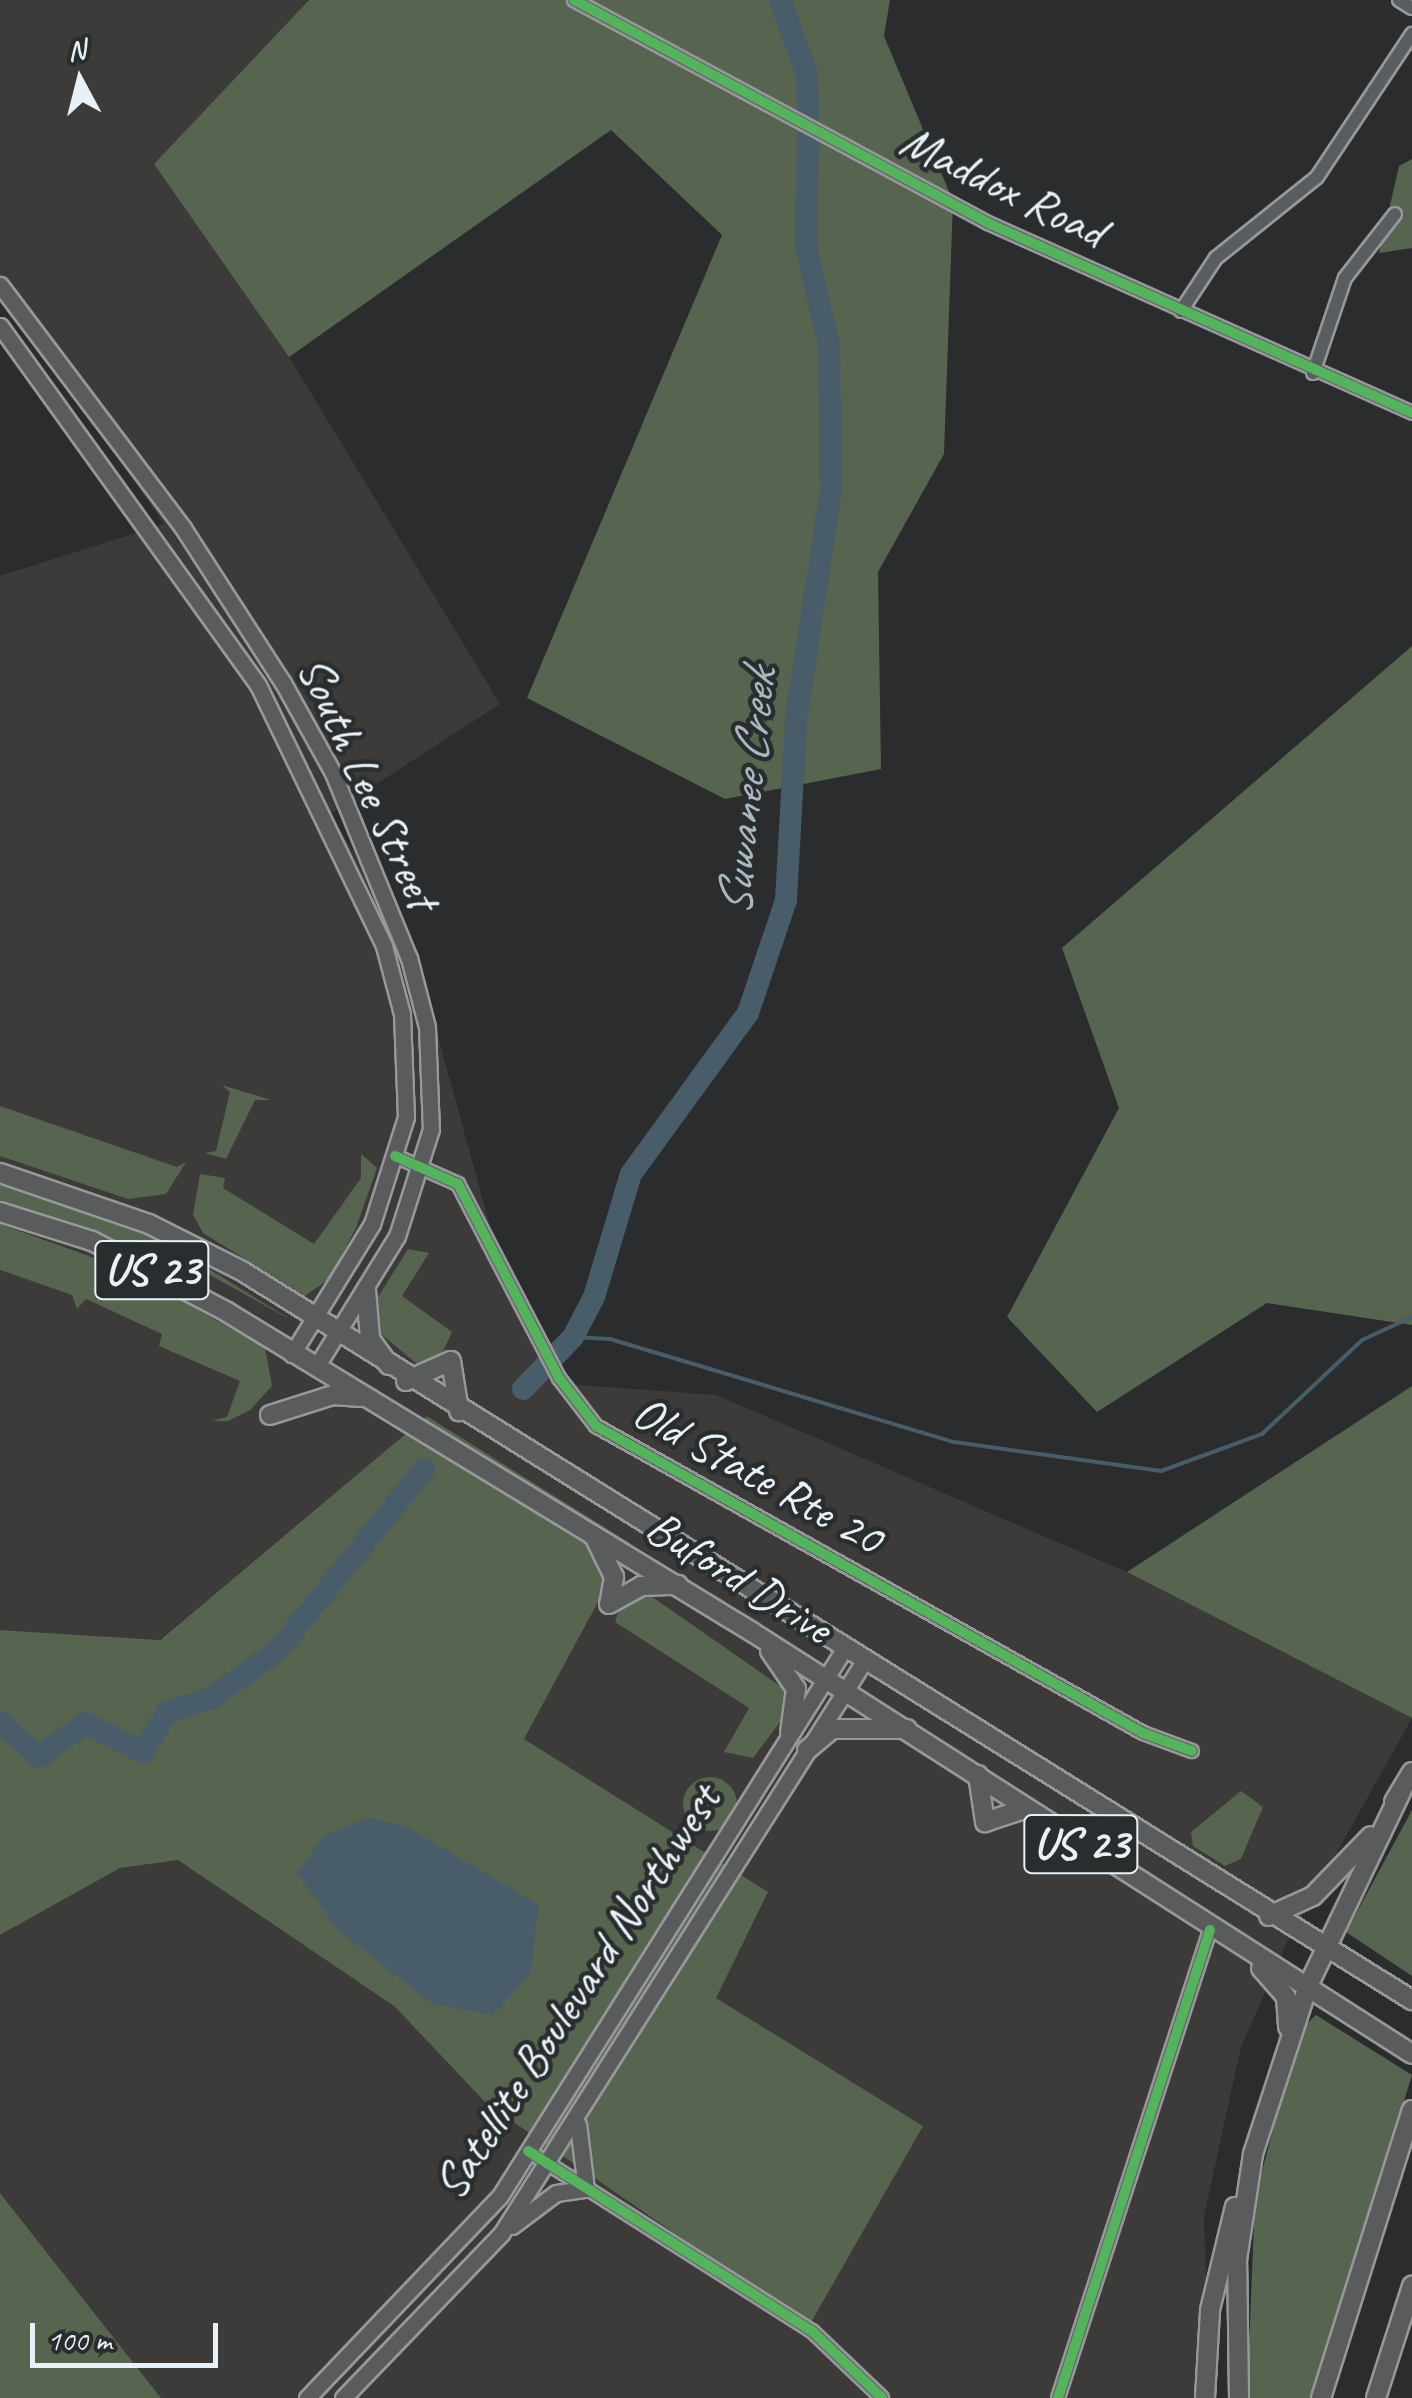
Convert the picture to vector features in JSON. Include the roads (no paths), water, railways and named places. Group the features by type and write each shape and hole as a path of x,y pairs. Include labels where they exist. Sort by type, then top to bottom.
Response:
{"highway":[{"name":"Buford Drive","path":"0,1173 185,1241 1269,1916 1412,2000"},
{"name":"Buford Drive","path":"0,1212 149,1268 368,1398 678,1585 978,1775 1210,1930 1308,1986 1412,2054"},
{"path":"366,1290 370,1339 400,1377 452,1361 459,1411"},
{"path":"270,1416 332,1395 368,1398"},
{"path":"591,1532 614,1577 608,1604 645,1585 678,1585"},
{"path":"752,1632 796,1689 790,1734"},
{"path":"808,1750 832,1730 907,1729"},
{"path":"1205,2398 1223,2242 1287,2039 1324,1950 1412,1772"},
{"path":"978,1775 985,1822 1027,1808"},
{"path":"1269,1916 1314,1896 1359,1854 1401,1792"},
{"path":"1235,1944 1281,1987 1287,2039"},
{"path":"1321,2398 1412,2110"},
{"path":"1239,2398 1237,2260 1253,2154"},
{"path":"1376,2398 1412,2286"}],"main road":[{"name":"South Lee Street","path":"0,285 226,590 333,773 427,1027 434,1091 419,1169 366,1290 316,1368"},
{"name":"South Lee Street","path":"0,326 258,685 337,838 402,1014 409,1078 395,1156 372,1224 292,1354"},
{"name":"Satellite Boulevard Northwest","path":"307,2398 500,2196 843,1650"},
{"name":"Satellite Boulevard Northwest","path":"343,2398 501,2234 578,2121 863,1663"},
{"path":"501,2234 556,2193 586,2188 578,2121"}],"street":[{"name":"Maddox Road","path":"574,0 988,223 1313,373 1412,413"},
{"path":"1400,0 1412,8"},
{"path":"1182,311 1216,258 1317,178 1412,34"},
{"path":"1313,373 1345,278 1395,214"},
{"name":"Old State Rte 20","path":"395,1156 458,1184 559,1378 596,1426 640,1457 774,1521 1143,1733 1192,1752"},
{"path":"1058,2398 1210,1930"},
{"path":"528,2151 812,2331 882,2398"}],"water":[{"path":"369,1818 405,1826 539,1905 530,1974 493,2015 433,2004 338,1930 297,1873 325,1835"}],"waterway":[{"name":"Suwanee Creek","path":"780,0 807,74 808,115"},
{"name":"Suwanee Creek","path":"523,1389 573,1337 594,1297 631,1174 748,1013 786,900 796,719 831,491 829,345 806,247 808,137"},
{"path":"573,1337 610,1339 954,1442 1161,1471 1262,1434 1362,1340 1412,1317"},
{"name":"Suwanee Creek","path":"0,1722 39,1757 85,1723 143,1752 167,1712 210,1699 278,1650 424,1470"}]}
